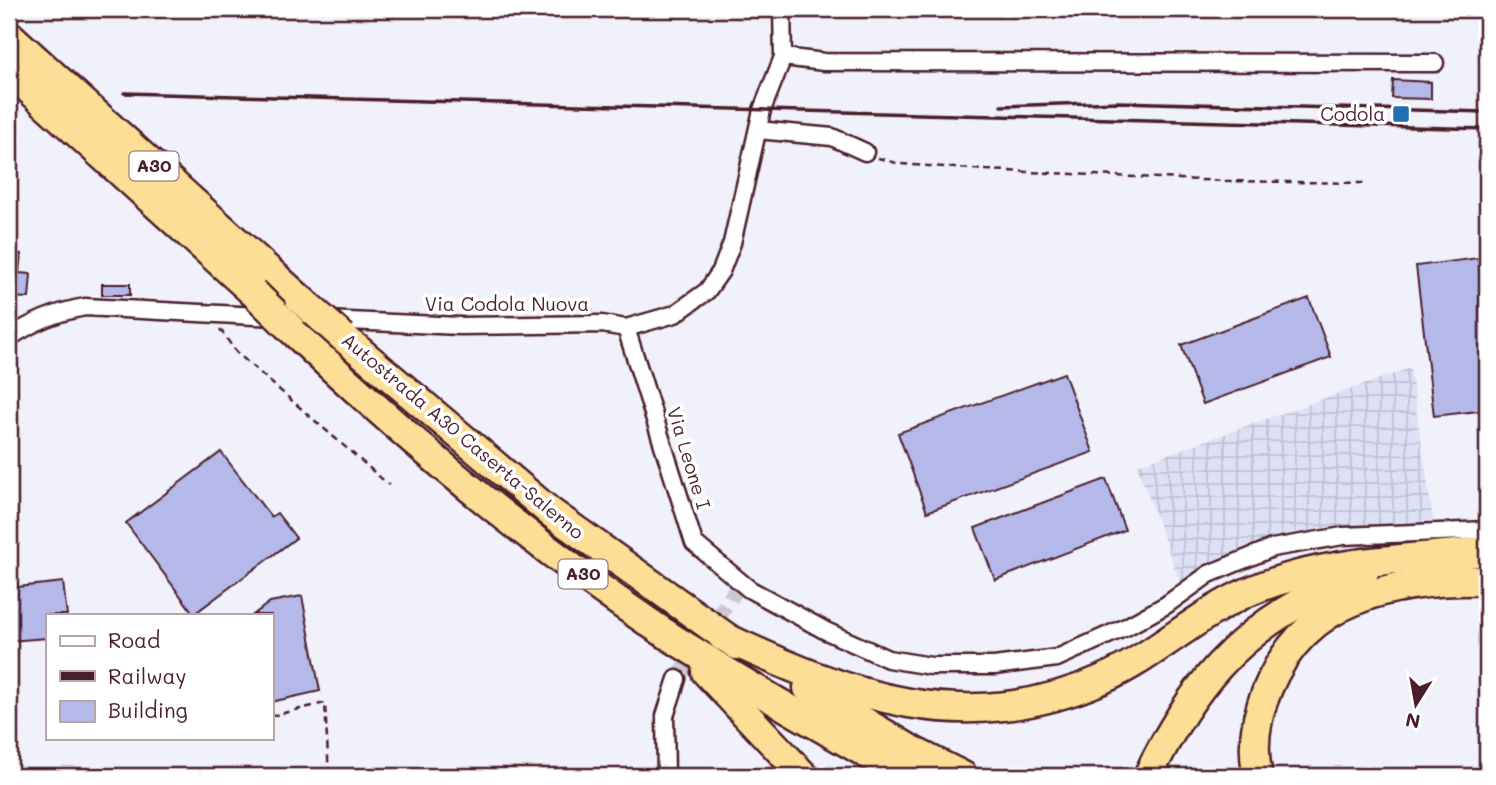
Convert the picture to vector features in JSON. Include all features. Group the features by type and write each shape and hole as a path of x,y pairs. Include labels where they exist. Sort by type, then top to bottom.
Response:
{"highway":[{"name":"Autostrada A30 Caserta-Salerno","path":"9,35 343,337 550,512 722,636 913,751 964,776"},
{"name":"Autostrada A30 Caserta-Salerno","path":"9,71 253,292 358,393 538,542 660,629 906,776"},
{"path":"722,636 806,675 873,697 928,707 986,709 1042,698 1103,679 1248,592 1310,570 1487,551"},
{"path":"1148,776 1191,697 1233,650 1286,609 1359,573 1425,558"},
{"path":"1328,589 1385,580 1487,581"},
{"path":"1258,776 1255,736 1259,708 1281,662 1298,638 1321,617 1361,596 1448,580"},
{"path":"660,629 724,688 804,776"}],"street":[{"name":"Via Codola Nuova","path":"9,338 24,327 65,311 85,307 460,326 602,324 626,328 675,313 707,291 721,271 732,243 758,130 783,57 782,9"},
{"path":"783,57 824,62 1435,63"},
{"path":"758,130 832,137 866,152"},
{"name":"Via Leone I","path":"626,328 694,543 741,582 825,631 888,659 931,666 994,666 1057,658 1126,627 1166,605 1209,574 1272,548 1343,536 1487,530"},
{"path":"666,776 665,716 677,679"}],"path":[{"path":"866,152 900,164 973,169 1223,181 1364,183"},
{"path":"214,313 220,329 236,352 389,485"},
{"path":"273,716 324,703 329,776"}],"shaded area":[{"path":"1410,368 1434,526 1339,526 1279,537 1212,564 1181,585 1137,465"}],"building":[{"name":"Codola","path":"1393,80 1431,82 1431,99 1392,98"},
{"path":"9,253 21,254 19,273 31,274 29,298 9,297"},
{"path":"1478,258 1487,337 1487,410 1434,416 1416,266"},
{"path":"102,284 130,284 130,295 102,295"},
{"path":"1309,298 1331,357 1203,404 1181,345"},
{"path":"1064,373 1093,452 927,512 898,433"},
{"path":"221,452 271,517 277,513 296,538 194,614 126,523"},
{"path":"1106,479 1125,530 995,580 975,528"},
{"path":"63,582 67,614 46,614 46,638 9,641 9,588"},
{"path":"302,596 320,691 273,702 273,614 254,614 270,602"}],"waterway":[{"path":"1478,9 1487,12"}],"tunnel":[{"path":"677,679 741,582"}],"railway":[{"path":"124,93 1487,129"},
{"path":"1001,106 1119,102 1487,112"}],"place":[{"name":"Codola","path":"1401,114"}]}
